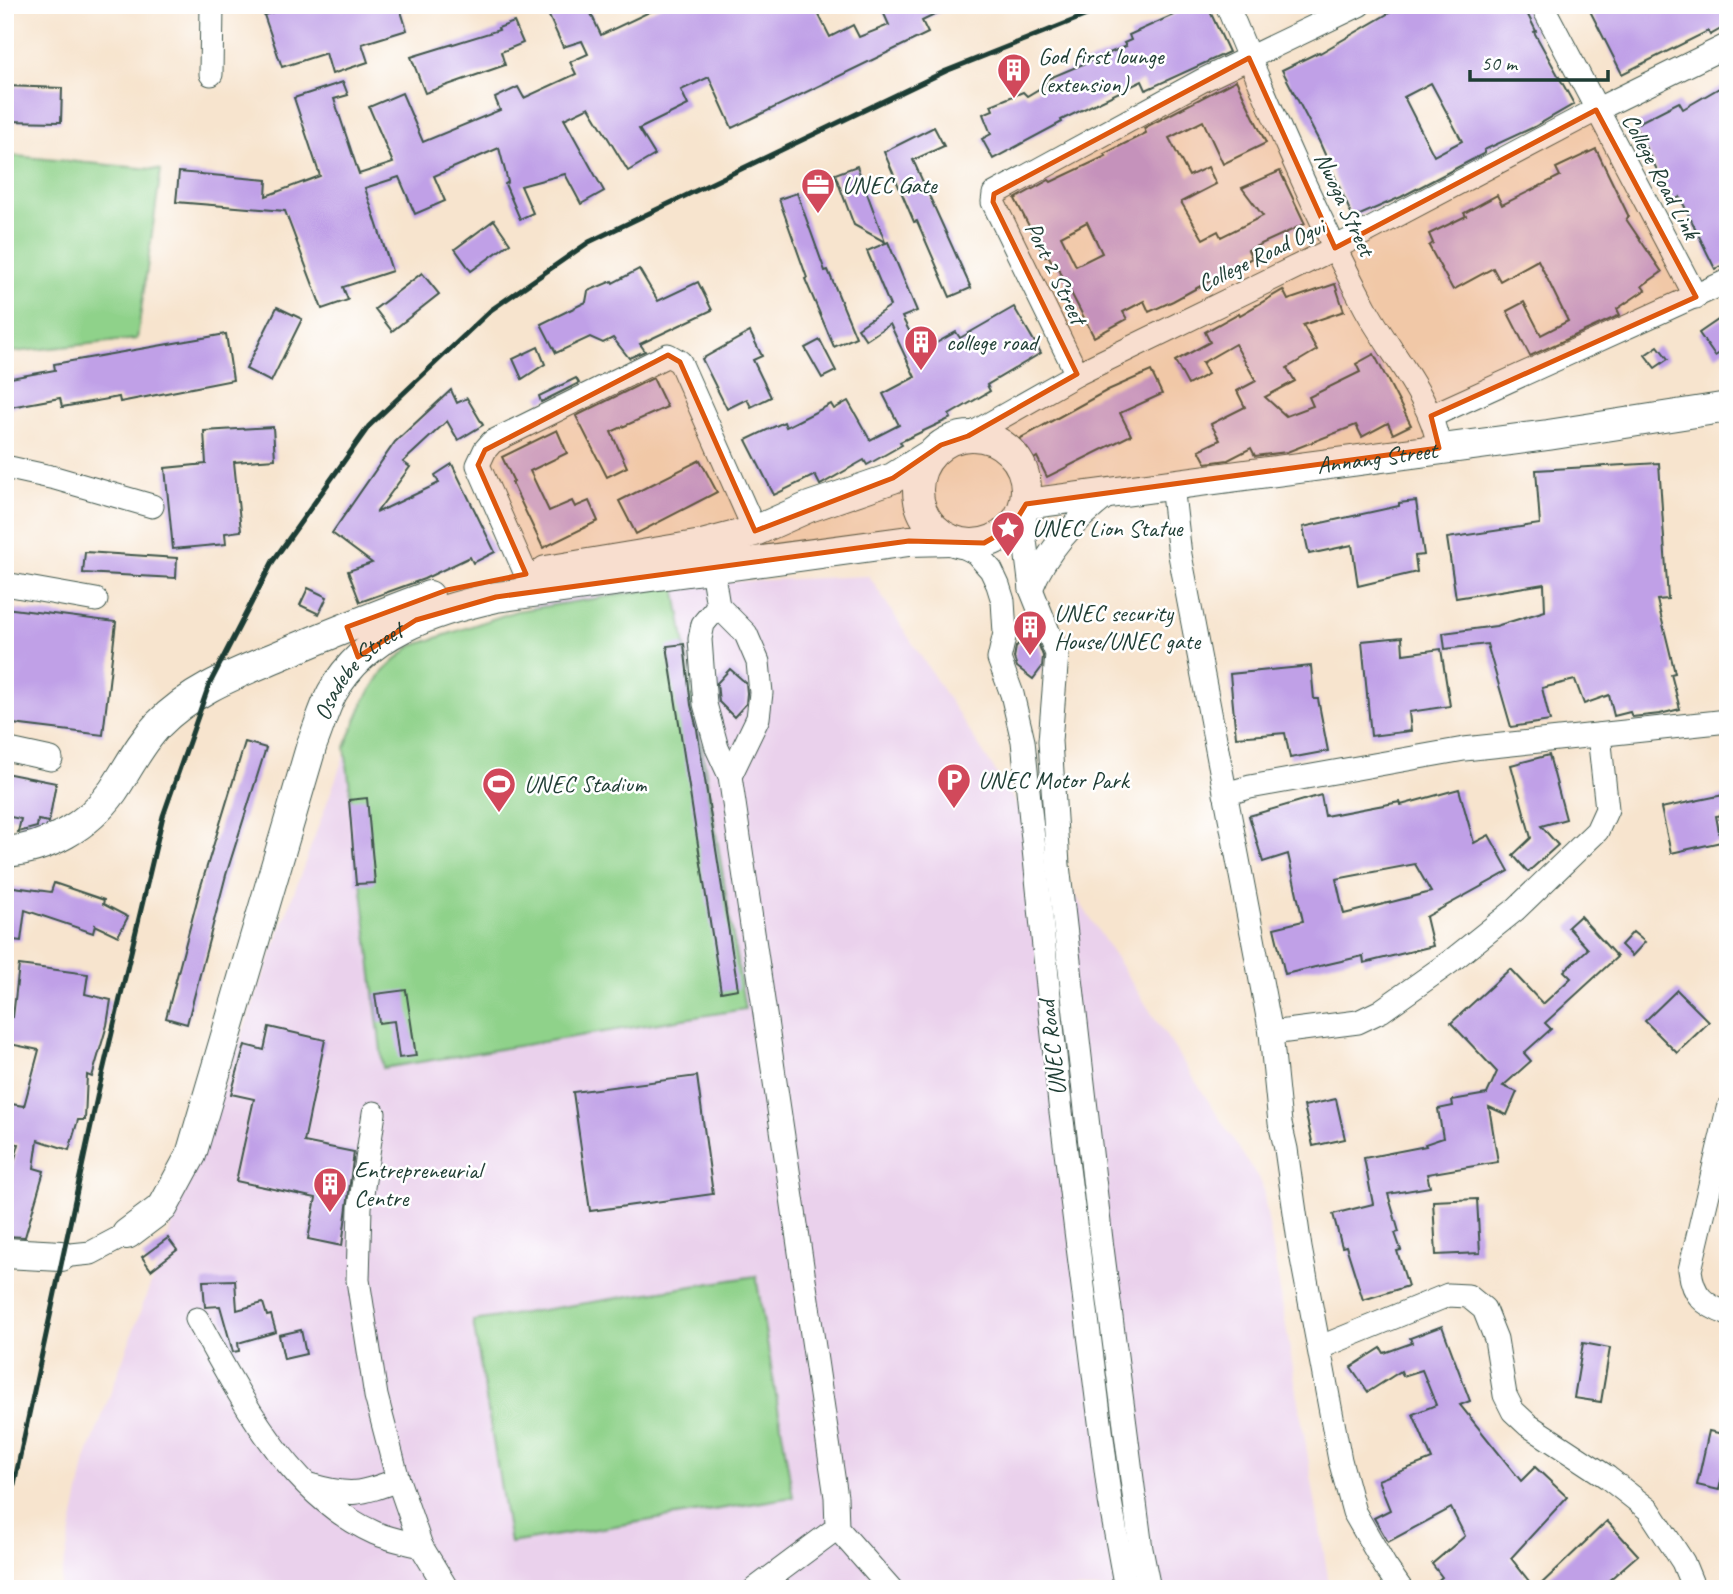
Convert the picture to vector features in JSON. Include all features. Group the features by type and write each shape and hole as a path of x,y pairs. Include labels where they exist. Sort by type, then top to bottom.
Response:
{"main road":[{"name":"Annang Street","path":"1026,504 1548,435 1728,407"},
{"path":"968,436 983,437 1011,452 1026,481 1026,504 1012,527 999,537 984,543 967,544 938,533 926,520 919,505 917,488 929,456 954,438 968,436"},
{"name":"Osadebe Street","path":"5,852 44,845 78,825 100,807 156,726 209,685 347,627 447,590 702,545 755,531 809,507 893,478 929,456"},
{"name":"Osadebe Street","path":"127,1234 163,1207 191,1155 312,744 332,694 358,657 381,639 416,620 495,597 909,541 951,540"},
{"path":"347,627 358,657"},
{"path":"5,1253 61,1256"}],"street":[{"path":"211,74 212,5"},
{"name":"Nwoga Street","path":"1227,5 1335,248 1366,309 1431,416 1439,448"},
{"path":"1249,58 1359,5"},
{"name":"College Road Link","path":"1542,5 1696,297"},
{"name":"College Road Ogui","path":"968,436 1077,374 1335,248 1596,110 1728,45"},
{"name":"Port 2 Street","path":"1077,374 993,202 995,194 1249,58"},
{"path":"1431,416 1728,281"},
{"path":"526,574 478,465 485,450 492,442 668,355 680,362 755,531"},
{"path":"5,467 55,478 152,506"},
{"path":"1172,485 1180,555 1271,1033 1280,1123 1300,1248 1340,1460 1354,1512 1385,1566 1402,1589"},
{"path":"1031,589 1063,536 1110,494"},
{"name":"UNEC Road","path":"1026,504 1024,532 1031,589 1057,654 1049,741 1058,865 1101,1240 1141,1549 1149,1589"},
{"name":"UNEC Road","path":"951,540 976,553 991,570 1003,601 1005,633 999,659 1012,694 1023,741 1060,1104 1110,1501 1126,1589"},
{"path":"712,569 718,606 746,634 758,662 761,693 758,718 730,776"},
{"path":"5,584 96,600"},
{"path":"718,606 703,624 700,639 705,704 717,748 730,776 834,1483 837,1528 891,1589"},
{"path":"1225,794 1464,749 1728,721"},
{"path":"1271,1033 1358,1022 1381,1011 1450,962 1515,910 1597,831 1607,809 1599,735"},
{"path":"5,749 51,759"},
{"path":"1060,1104 1085,1103"},
{"path":"1728,1109 1690,1270 1693,1288 1704,1301 1728,1314"},
{"path":"374,1113 360,1207 358,1280 376,1396 398,1480 421,1546 447,1589"},
{"path":"61,1256 91,1253 127,1234"},
{"path":"1321,1348 1448,1295 1468,1296 1484,1309 1496,1339 1505,1395 1513,1410 1528,1425 1607,1476 1648,1510 1683,1562 1694,1589"},
{"path":"197,1319 249,1412 305,1484 349,1520 377,1534 421,1546"},
{"path":"305,1484 340,1494 368,1491 398,1480"},
{"path":"755,1589 837,1528"}],"highlighted area":[{"path":"1249,58 1335,248 1596,110 1696,297 1431,416 1439,448 1026,504 1012,527 984,543 909,541 496,597 416,620 358,657 347,627 447,590 526,574 478,465 485,450 668,355 680,362 755,531 893,478 941,445 968,436 1077,374 993,202 994,194"}],"shaded area":[{"path":"869,576 1262,1184 1330,1589 59,1589 86,1460 365,699 565,588"}],"green space":[{"path":"5,155 161,170 137,339 5,353"},
{"path":"675,586 745,1009 383,1068 345,747 365,699 383,672 410,647 516,611"},
{"path":"756,1276 793,1497 510,1543 473,1321"}],"building":[{"path":"294,5 399,5 407,30 362,44 368,62 332,74 326,53 282,67 264,15"},
{"path":"544,5 587,5 601,35 664,5 814,5 830,37 853,25 859,37 889,25 880,5 955,5 922,21 928,33 732,128 709,77 681,90 688,105 639,129 655,155 628,171 589,107 564,119 604,191 581,204 565,174 521,186 533,213 520,219 505,184 508,182 499,148 434,176 445,201 415,214 399,177 365,188 392,271 343,287 348,300 322,309 285,211 176,202 179,172 267,180 266,196 320,176 294,98 343,82 348,95 334,99 359,174 393,163 369,107 402,93 423,142 500,110 495,98 518,87 524,98 576,74 570,62 588,54 582,41 563,47"},
{"path":"1195,5 1207,5 1229,52 1146,90 1142,81 1061,120 1062,122 993,159 982,139 991,134 983,114 993,110 991,105 1023,92 1027,96 1047,84 1045,80 1126,46 1124,43 1131,40 1129,35"},
{"path":"1403,5 1523,5 1536,31 1534,32 1574,104 1401,197 1353,218 1319,141 1282,70 1320,53","holes":["1431,83 1462,141 1434,156 1404,97"]},
{"path":"1587,5 1728,5 1728,25 1710,35 1708,31 1622,74"},
{"path":"514,22 523,43 501,52 505,65 425,93 411,57 499,30 498,28"},
{"path":"1236,80 1266,143 1223,164 1203,121 1169,138 1189,176 1208,167 1216,184 1181,202 1203,239 1218,231 1221,237 1263,216 1242,188 1280,171 1305,224 1248,250 1252,258 1173,301 1149,312 1144,301 1123,312 1127,319 1094,337 1055,262 1053,264 1048,255 1045,257 1015,199 1049,180 1051,182 1106,156 1104,154 1146,133 1144,128","holes":["1087,222 1102,253 1076,266 1061,236"]},
{"path":"1728,83 1728,263 1715,269 1680,197 1673,201 1634,125 1679,102 1683,109"},
{"path":"5,86 62,88 61,122 5,121"},
{"path":"934,127 944,146 913,160 971,288 950,297 884,152"},
{"path":"1596,149 1629,217 1626,219 1662,272 1642,286 1645,290 1617,309 1620,315 1530,356 1507,311 1524,302 1541,335 1568,321 1538,260 1500,281 1493,268 1453,290 1429,246 1433,243 1429,234 1466,216 1464,213 1497,195 1502,205 1560,176 1556,168"},
{"path":"857,166 885,242 854,225 835,174"},
{"path":"797,193 825,271 828,270 856,337 834,347 805,279 807,278 779,199"},
{"path":"494,220 510,243 471,271 455,249"},
{"path":"888,242 917,311 902,317 920,352 956,332 960,338 1014,307 1041,353 987,385 990,391 949,415 951,418 900,442 902,445 867,465 864,460 820,485 815,475 774,495 746,440 784,422 786,427 831,404 834,409 848,401 870,440 899,425 883,394 915,377 890,324 866,340 858,328 890,306 867,251"},
{"path":"639,269 658,301 698,282 712,310 640,344 645,351 629,358 613,338 603,343 590,337 556,353 541,324 586,302 588,291 612,281 613,283"},
{"path":"422,273 439,294 392,331 375,309"},
{"path":"1335,284 1344,311 1303,325 1317,350 1287,368 1295,381 1265,397 1286,416 1313,406 1309,397 1360,372 1356,364 1374,354 1411,425 1393,434 1388,423 1362,437 1356,425 1287,452 1255,456 1251,448 1228,460 1206,463 1199,450 1220,440 1211,424 1245,407 1237,391 1256,381 1235,344 1202,363 1208,374 1188,385 1175,361 1210,342 1205,332 1283,290 1288,300"},
{"path":"277,307 302,319 271,382 246,369"},
{"path":"1721,318 1728,329 1728,348 1715,356 1699,333"},
{"path":"750,332 762,356 753,360 771,397 751,407 747,399 727,409 702,359"},
{"path":"226,334 233,380 120,402 119,397 62,407 60,398 5,408 5,379 55,370 54,364"},
{"path":"820,340 836,371 822,378 805,348"},
{"path":"1658,346 1668,359 1655,368 1645,355"},
{"path":"538,347 545,364 522,379 513,359"},
{"path":"1151,371 1162,394 1120,413 1131,435 1047,477 1037,457 1031,461 1019,439 1108,390"},
{"path":"576,378 579,383 541,402 539,396"},
{"path":"653,378 667,407 611,432 627,467 607,477 576,416"},
{"path":"451,390 457,403 467,398 483,425 458,440 447,421 403,462 410,467 376,513 439,483 435,475 452,464 495,552 473,563 470,557 424,579 360,602 348,571 372,563 332,533 395,442"},
{"path":"273,427 275,459 234,462 241,531 225,533 226,544 173,549 165,468 206,464 204,431"},
{"path":"557,430 567,453 530,471 549,511 572,501 575,507 589,501 598,521 543,548 502,457"},
{"path":"700,460 717,492 636,534 619,501"},
{"path":"1659,463 1668,599 1657,600 1675,673 1671,674 1680,709 1632,717 1630,712 1614,716 1609,695 1584,704 1575,680 1542,688 1550,721 1511,727 1487,644 1445,649 1443,633 1496,626 1545,611 1544,584 1456,598 1447,538 1540,524 1536,470"},
{"path":"1416,501 1424,555 1415,556 1417,572 1358,586 1352,545 1309,554 1303,527"},
{"path":"85,552 177,558 176,578 83,573"},
{"path":"308,588 327,597 319,614 300,605"},
{"path":"5,608 116,622 103,735 5,723"},
{"name":"UNEC security House/UNEC gate","path":"1026,634 1038,643 1043,656 1042,667 1033,679 1017,667 1014,658 1016,647"},
{"path":"1402,637 1403,654 1441,649 1450,706 1409,712 1411,731 1371,736 1362,641"},
{"path":"684,644 691,705 738,989 721,992 667,646"},
{"path":"1311,666 1314,699 1318,699 1328,751 1290,758 1285,733 1236,737 1230,674"},
{"path":"730,669 746,683 747,693 746,704 734,717 719,702 717,683"},
{"path":"245,742 266,748 226,875 187,1024 166,1018 200,889"},
{"path":"1549,755 1566,819 1541,826 1558,845 1528,872 1513,855 1531,838 1511,765"},
{"path":"5,773 56,783 49,822 38,820 37,827 18,832 21,819 5,816"},
{"path":"1459,789 1474,843 1489,835 1509,871 1426,917 1433,946 1364,963 1363,956 1285,974 1274,928 1303,921 1288,854 1263,862 1249,816 1321,795 1325,816 1400,802 1401,805","holes":["1415,864 1431,892 1344,914 1336,879"]},
{"path":"1728,794 1728,814 1716,816 1721,842 1671,853 1661,808"},
{"path":"367,798 375,883 356,884 349,800"},
{"path":"54,883 104,900 103,904 128,917 118,936 95,925 93,933 25,910 21,941 5,939 6,886 51,892"},
{"path":"1580,916 1617,957 1545,1023 1551,1029 1524,1053 1531,1061 1503,1086 1517,1092 1507,1115 1489,1107 1498,1162 1427,1174 1430,1187 1388,1194 1399,1232 1395,1233 1401,1250 1397,1251 1408,1286 1363,1300 1346,1246 1342,1247 1333,1214 1373,1204 1364,1158 1426,1146 1425,1144 1443,1138 1438,1109 1453,1106 1452,1100 1487,1094 1497,1072 1451,1023 1510,969 1543,1004 1571,978 1564,971 1588,949 1568,927"},
{"path":"1633,932 1645,942 1632,956 1621,945"},
{"path":"19,965 88,974 85,994 111,1000 107,1025 92,1077 87,1075 85,1120 78,1120 69,1150 38,1140 34,1168 44,1171 25,1237 5,1236 5,1193 19,1144 5,1142 5,1103 24,1106 39,1050 5,1043 5,1015 13,1017"},
{"path":"406,990 416,1056 399,1058 394,1021 379,1023 375,994"},
{"path":"1677,990 1709,1022 1677,1053 1645,1021"},
{"path":"269,1027 325,1040 304,1142 354,1152 342,1246 308,1239 316,1198 236,1181 254,1099 231,1094 245,1045 264,1050"},
{"path":"697,1076 713,1194 590,1211 573,1092"},
{"path":"1336,1099 1345,1139 1313,1146 1304,1106"},
{"path":"1477,1199 1480,1253 1436,1255 1433,1201"},
{"path":"168,1238 177,1250 151,1270 142,1257"},
{"path":"235,1280 237,1310 263,1303 267,1316 271,1315 276,1332 238,1343 239,1351 233,1352 220,1306 205,1307 203,1281"},
{"path":"1442,1326 1470,1401 1460,1405 1521,1481 1535,1467 1567,1497 1511,1558 1535,1589 1428,1589 1442,1577 1432,1564 1465,1536 1451,1508 1388,1542 1374,1518 1390,1510 1378,1480 1432,1459 1413,1414 1436,1405 1422,1370 1403,1376 1401,1371 1368,1392 1351,1367 1381,1348 1384,1353 1412,1343 1410,1338"},
{"path":"301,1330 306,1354 284,1359 279,1335"},
{"path":"1583,1343 1610,1348 1601,1402 1574,1398"},
{"path":"1709,1431 1728,1435 1728,1451 1719,1490 1697,1485"},
{"path":"1607,1521 1638,1555 1599,1589 1536,1589"}],"railway":[{"path":"5,1526 99,1088 163,816 209,685 273,561 369,426 491,310 589,242 946,71 1112,5"}],"place":[{"name":"God first lounge (extension)","path":"1014,100"},
{"name":"UNEC Gate","path":"818,215"},
{"name":"college road","path":"921,372"},
{"name":"UNEC Lion Statue","path":"1008,558"},
{"name":"UNEC security House/UNEC gate","path":"1030,657"},
{"name":"UNEC Motor Park","path":"954,810"},
{"name":"UNEC Stadium","path":"499,814"},
{"name":"Entrepreneurial Centre","path":"330,1214"}]}
